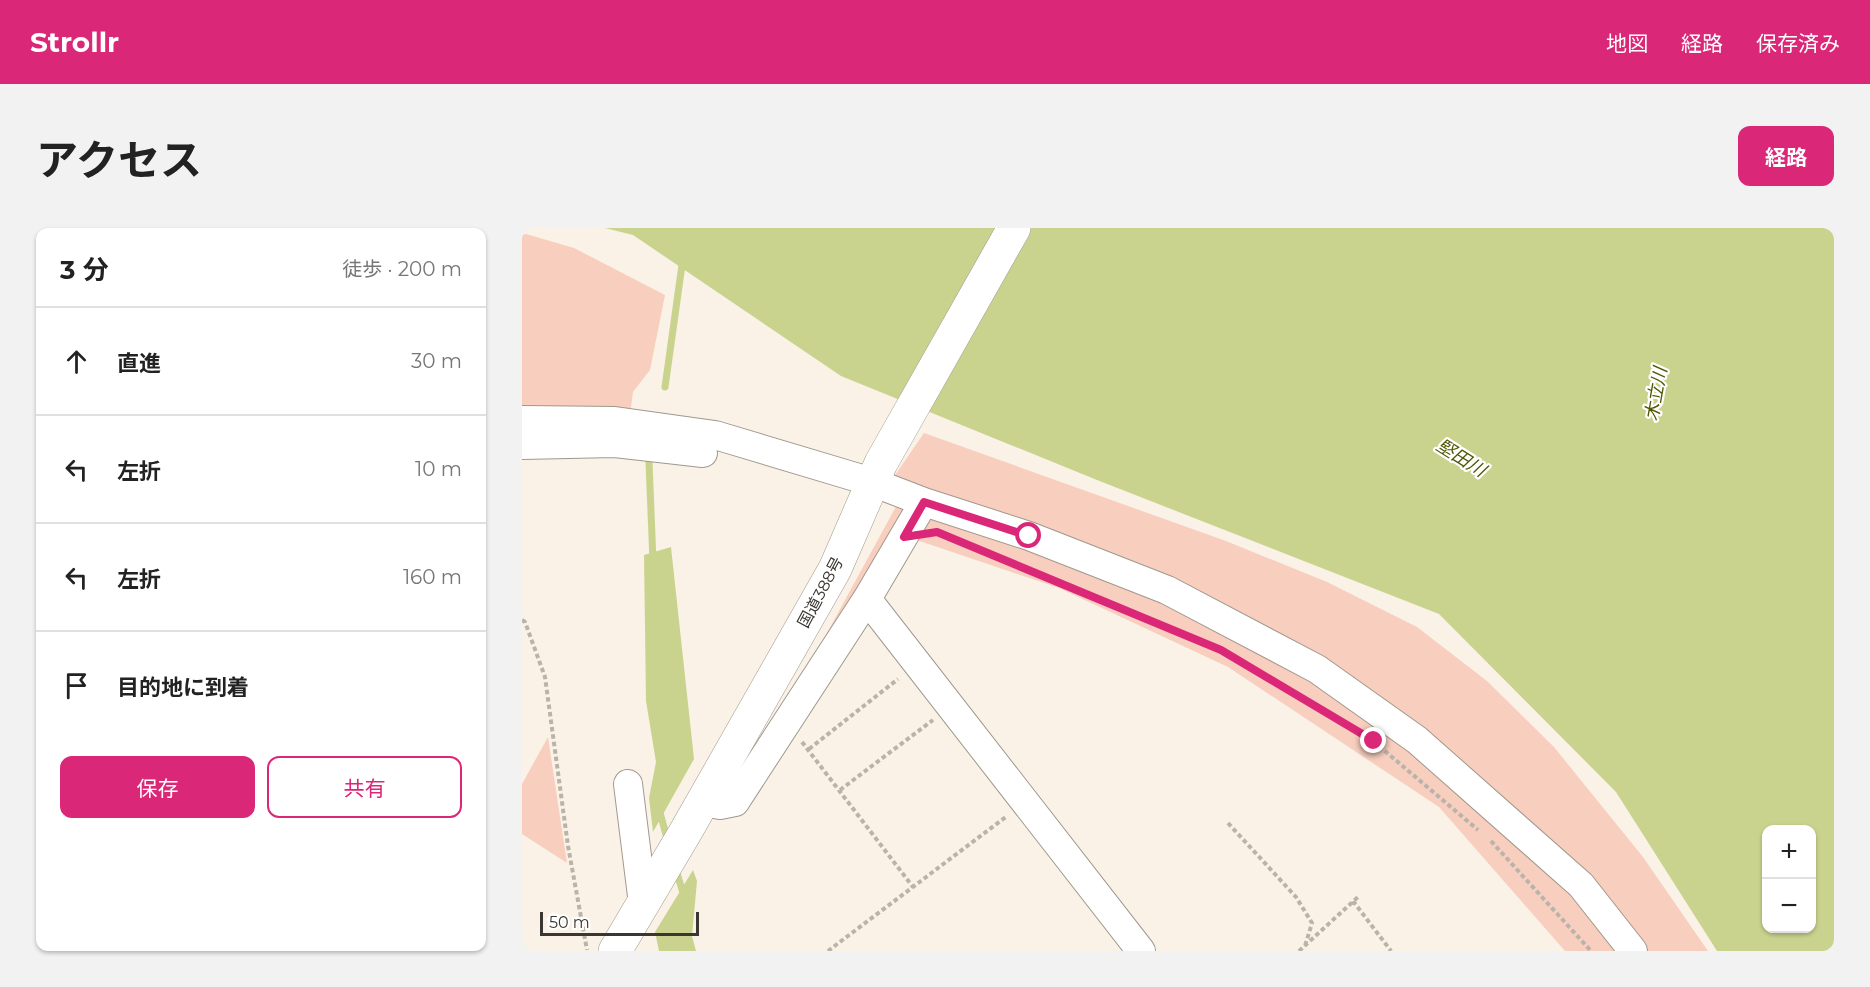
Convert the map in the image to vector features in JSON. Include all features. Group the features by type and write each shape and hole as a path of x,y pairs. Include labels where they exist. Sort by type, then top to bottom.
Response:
{"highway":[{"name":"国道388号","path":"615,951 703,802 835,569 876,472 1014,228"}],"street":[{"path":"522,420 615,421 715,435 798,460"},
{"path":"522,445 615,443 730,456 798,460 876,472 924,502 1029,536 1167,590 1317,669 1418,740 1581,885 1632,951"},
{"path":"703,802 720,805 735,802 867,599 924,502"},
{"path":"867,599 1025,802 1130,947"},
{"path":"628,784 643,904"}],"path":[{"path":"958,541 1221,650 1374,741 1481,833"},
{"path":"522,620 525,622 545,677 568,846 587,951"},
{"path":"808,748 917,663"},
{"path":"840,790 951,706"},
{"path":"783,728 796,735 808,748 913,886"},
{"path":"828,951 1025,802"},
{"path":"1228,823 1296,897 1312,923 1305,946"},
{"path":"1490,840 1591,951"},
{"path":"1299,951 1358,897"},
{"path":"1353,901 1390,951"}],"shaded area":[{"path":"526,234 574,248 665,295 650,370 633,392 630,415 522,415 522,235"},
{"path":"924,433 1226,541 1327,582 1417,627 1487,681 1554,747 1643,857 1708,951 1565,951 1439,807 1228,667 1059,588 896,533 821,644 899,501 891,481"},
{"path":"548,737 567,863 522,834 522,784"}],"water":[{"path":"605,228 1834,228 1834,951 1717,951 1616,792 1439,614 1097,480 841,376 633,235"},
{"path":"671,547 694,759 653,832 649,798 656,762 646,701 644,555"},
{"path":"693,870 697,881 692,936 696,951 659,951 655,932"}],"waterway":[{"path":"665,387 682,265 685,259"},
{"path":"649,462 653,561"},
{"path":"659,809 668,842"},
{"path":"676,870 684,896"}],"route":[{"path":"1029,536 924,502 904,537 937,532 1221,650 1374,741"}],"water label":[{"name":"木立川","path":"1656,394"},
{"name":"堅田川","path":"1461,458"}]}
